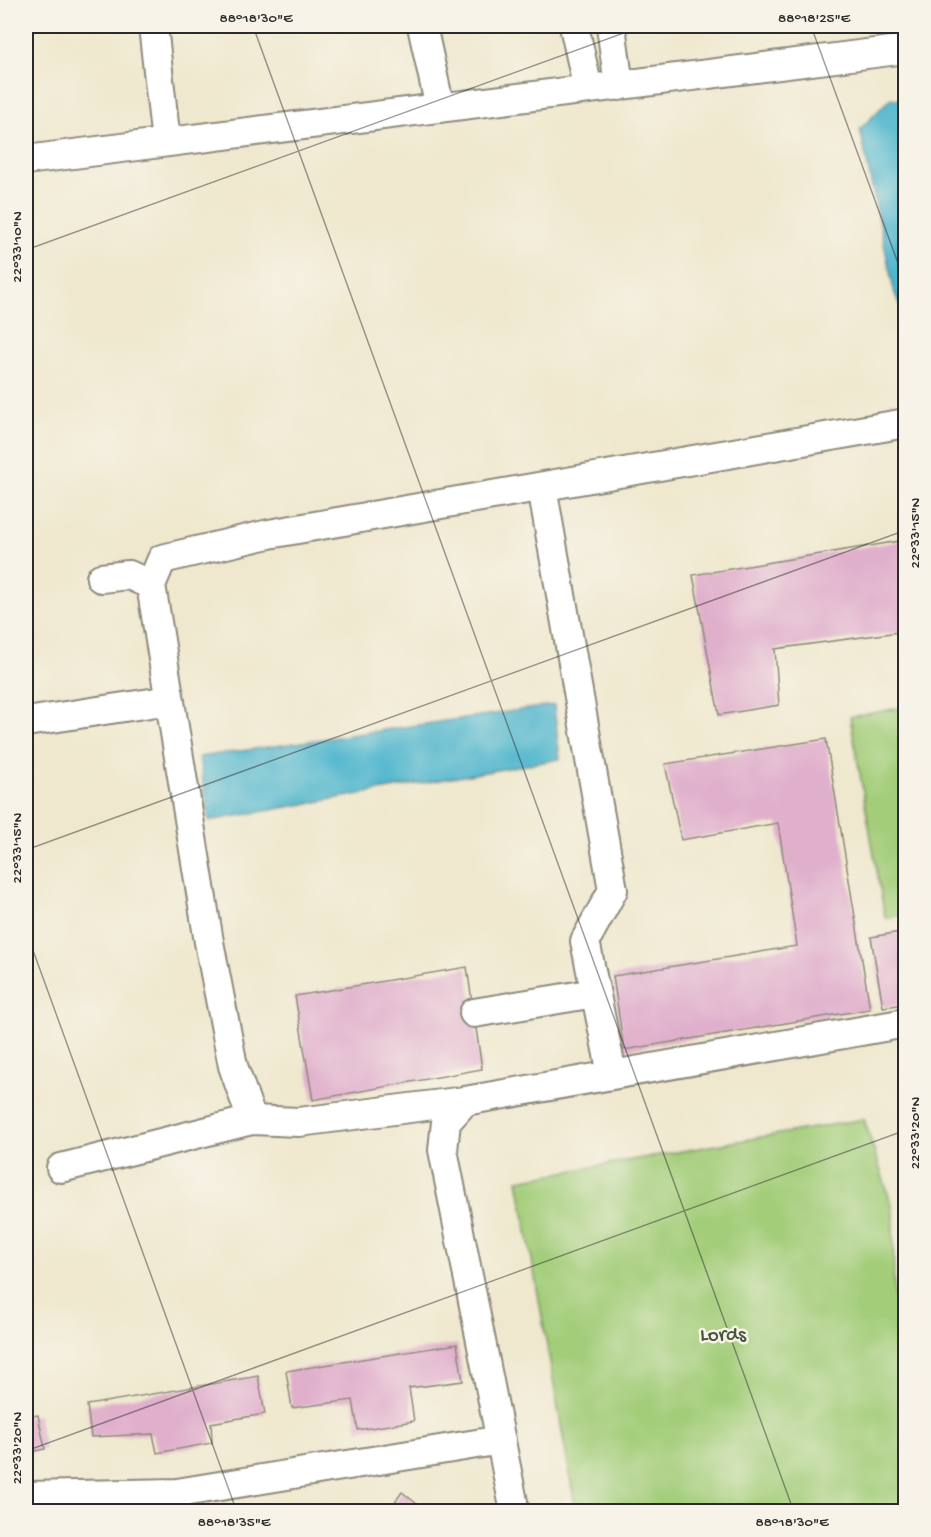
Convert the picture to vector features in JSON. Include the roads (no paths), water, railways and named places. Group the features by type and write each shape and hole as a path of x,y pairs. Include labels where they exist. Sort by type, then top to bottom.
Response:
{"street":[{"path":"153,26 166,142"},
{"path":"422,26 440,108"},
{"path":"574,26 588,89"},
{"path":"611,26 619,86"},
{"path":"26,160 906,49"},
{"path":"252,1120 233,1066 209,942 151,585 162,559 269,534 906,423"},
{"path":"542,487 613,890 585,941 612,1074"},
{"path":"101,578 129,575 151,585"},
{"path":"26,722 170,700"},
{"path":"474,1013 595,993"},
{"path":"61,1168 252,1120 299,1122 465,1101 906,1023"},
{"path":"465,1101 446,1122 443,1150 515,1512"},
{"path":"26,1496 177,1493 501,1440"}],"water":[{"path":"891,98 905,101 905,318 894,291 860,129"},
{"path":"554,705 560,759 209,821 199,757"}],"park label":[{"name":"Lords","path":"723,1336"}]}
